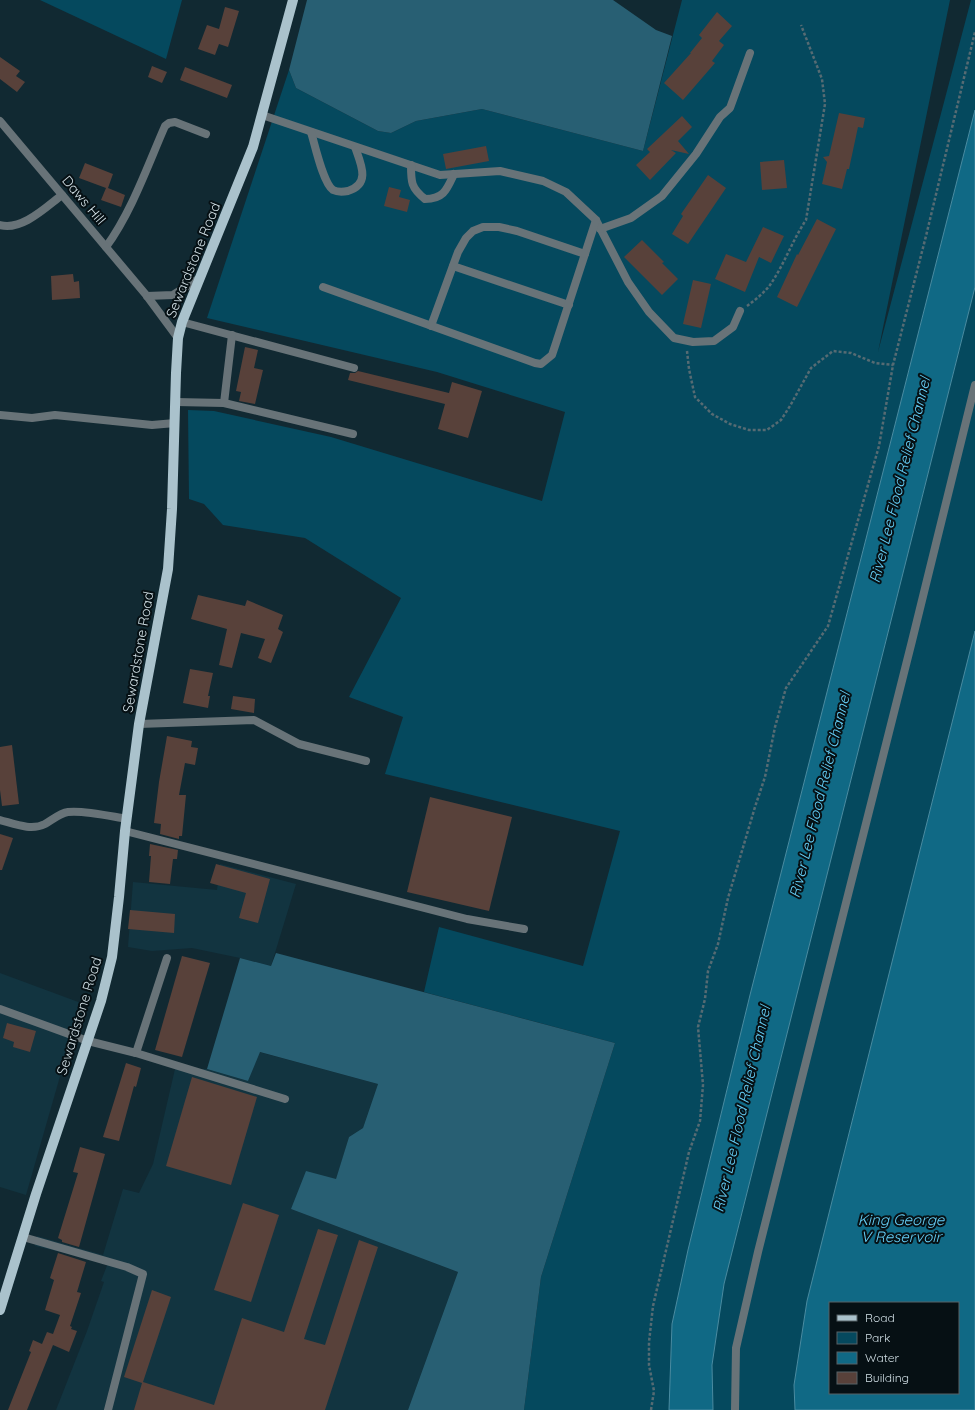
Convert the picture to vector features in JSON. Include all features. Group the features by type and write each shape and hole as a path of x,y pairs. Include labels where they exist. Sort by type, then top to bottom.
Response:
{"main road":[{"name":"Sewardstone Road","path":"0,1310 41,1179 101,1001 112,957 125,831 139,724 168,569 172,509 178,338 182,322 253,147 293,0"}],"street":[{"path":"600,229 631,218 662,196 696,154 720,117 730,108 750,54"},
{"path":"262,115 440,175 500,171 542,181 566,192 596,220 628,282 649,312 674,338 693,342 714,341 733,327 740,311"},
{"name":"Daws Hill","path":"0,121 147,296 178,338"},
{"path":"106,247 128,212 165,126 169,123 175,122 206,134"},
{"path":"311,132 322,170 328,184 334,190 343,192 355,188 361,184 363,176 355,147"},
{"path":"411,165 411,181 414,190 425,199 434,199 442,196 449,186 454,174"},
{"path":"0,225 8,227 27,220 62,195"},
{"path":"323,287 535,364 541,364 552,355 596,220"},
{"path":"431,326 453,266 466,238 473,231 483,227 499,227 517,230 585,254"},
{"path":"453,266 569,305"},
{"path":"147,296 173,295 200,278"},
{"path":"182,322 354,368"},
{"path":"224,403 232,336"},
{"path":"735,1410 736,1348 758,1252 975,385"},
{"path":"176,402 224,403 354,434"},
{"path":"0,415 32,418 55,415 152,425 175,423"},
{"path":"139,724 254,720 299,744 366,761"},
{"path":"0,820 35,828 70,812 127,819"},
{"path":"125,831 459,917 524,930"},
{"path":"136,1052 167,958"},
{"path":"0,1009 88,1041 136,1052 285,1099"},
{"path":"23,1237 127,1267 143,1274 108,1410"}],"path":[{"path":"740,311 756,299 769,286 806,220 824,104 822,79 801,25"},
{"path":"651,1410 654,1391 649,1365 649,1342 653,1306 690,1152 700,1121 703,1085 698,1027 705,999 708,971 718,944 728,898 765,777 775,727 786,688 828,626 879,446 893,365 975,32"},
{"path":"686,340 689,369 695,396 712,414 730,424 749,430 767,430 781,420 811,368 833,351 851,353 875,363 893,365"}],"shaded area":[{"path":"307,0 613,0 656,30 672,36 643,151 482,109 416,121 391,133 378,131 296,88 289,70"},
{"path":"220,864 296,884 271,966 192,948 152,951 128,947 133,882 217,890"},
{"path":"276,953 615,1043 541,1277 524,1410 408,1410 458,1272 291,1209 306,1171 336,1179 349,1137 363,1128 378,1084 260,1052 248,1081 207,1069 240,958 271,966"},
{"path":"0,973 81,1003 26,1195 0,1187"},
{"path":"259,1052 378,1084 363,1128 349,1137 336,1180 291,1209 458,1272 408,1410 56,1410 87,1331 104,1282 101,1281 108,1263 35,1246 37,1236 103,1255 123,1189 139,1193 153,1164 175,1069 207,1069 248,1081"}],"green space":[{"path":"40,0 182,0 166,59"},
{"path":"682,0 950,0 878,352 971,0 975,0 975,110 750,995 688,1250 672,1324 669,1410 524,1410 541,1277 615,1043 424,992 439,927 583,966 620,831 385,774 403,717 349,697 401,598 305,538 223,525 204,504 189,499 188,410 214,411 331,437 542,501 565,412 437,372 207,318 289,70 296,88 378,131 391,133 416,121 482,109 643,151"},
{"path":"975,287 975,631 807,1301 794,1385 795,1410 713,1410 712,1365 724,1284"}],"water":[{"name":"River Lee Flood Relief Channel","path":"975,110 975,287 724,1284 712,1365 713,1410 669,1410 672,1324 688,1250 750,995"},
{"name":"King George V Reservoir","path":"975,631 975,1410 795,1410 794,1385 807,1301"}],"building":[{"path":"225,7 239,11 228,47 219,44 215,55 198,49 207,25 219,29"},
{"path":"717,12 732,26 719,41 724,45 712,61 715,63 683,100 664,83 691,53 702,38 699,35"},
{"path":"0,57 20,71 16,76 25,82 17,92 0,79"},
{"path":"152,66 167,72 162,83 148,77"},
{"path":"185,67 232,85 227,98 180,80"},
{"path":"839,113 865,118 863,128 858,127 849,169 847,169 842,189 822,184 827,162 823,157 829,156"},
{"path":"682,116 692,127 678,141 689,154 671,150 676,153 650,180 636,165 650,152 647,149"},
{"path":"486,146 489,161 446,169 443,154"},
{"path":"784,160 787,188 762,190 760,162"},
{"path":"85,163 113,174 108,188 125,195 121,207 101,200 106,188 79,178"},
{"path":"708,175 726,188 688,244 672,234 683,216 681,214"},
{"path":"389,187 401,190 399,197 410,200 407,212 384,206"},
{"path":"817,219 836,229 797,307 777,297 797,254 798,255"},
{"path":"763,227 784,236 771,263 759,257 745,292 715,279 726,254 746,262"},
{"path":"642,240 664,262 662,263 678,279 662,295 624,257"},
{"path":"73,274 74,282 79,281 80,298 52,300 51,276"},
{"path":"693,280 711,284 701,328 683,324"},
{"path":"245,347 258,350 254,368 263,370 255,404 239,401 241,392 236,391"},
{"path":"358,371 449,393 452,382 482,391 468,438 438,429 445,404 348,380 350,373 355,373"},
{"path":"198,595 245,606 247,600 283,615 278,629 283,632 271,663 258,658 265,639 241,633 232,668 219,665 227,629 191,619"},
{"path":"190,669 213,673 208,696 210,696 208,708 183,703"},
{"path":"233,696 255,699 254,713 231,709"},
{"path":"167,736 192,741 191,747 198,748 195,765 185,763 179,795 186,795 182,836 179,836 179,839 160,834 161,824 154,823"},
{"path":"12,745 19,804 2,806 0,790 0,747"},
{"path":"430,797 512,817 489,911 407,892"},
{"path":"0,834 13,838 2,870 0,870"},
{"path":"150,844 178,850 177,859 173,859 170,884 149,882 151,856 149,856"},
{"path":"216,864 270,879 258,923 239,918 246,893 210,883"},
{"path":"130,910 175,914 174,933 128,929"},
{"path":"182,956 210,963 182,1057 155,1050"},
{"path":"7,1023 36,1031 30,1052 13,1047 14,1042 3,1038"},
{"path":"126,1063 141,1068 136,1087 134,1086 119,1141 103,1137"},
{"path":"192,1077 257,1097 231,1185 166,1166"},
{"path":"80,1147 105,1154 79,1247 62,1242 62,1240 58,1238 78,1173 73,1172"},
{"path":"243,1203 279,1215 251,1302 214,1290"},
{"path":"318,1229 338,1235 304,1339 325,1345 359,1240 378,1247 325,1410 134,1410 142,1383 124,1377 152,1290 171,1297 143,1382 214,1405 242,1318 284,1332"},
{"path":"58,1253 86,1262 77,1292 81,1293 70,1326 72,1327 71,1329 77,1331 69,1352 53,1345 27,1410 8,1410 31,1352 29,1351 33,1340 42,1344 47,1332 53,1334 60,1315 45,1310 54,1280 50,1278"}]}
